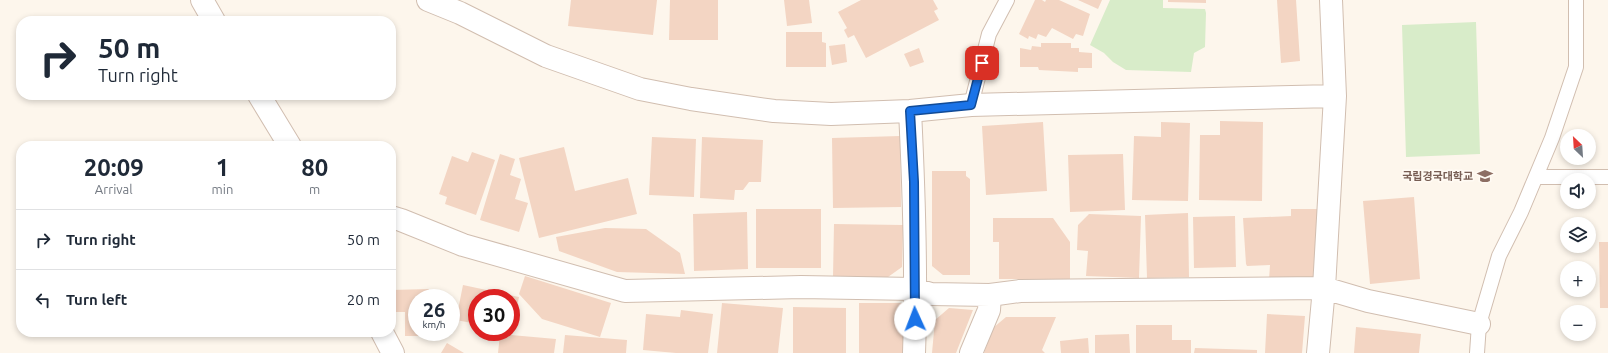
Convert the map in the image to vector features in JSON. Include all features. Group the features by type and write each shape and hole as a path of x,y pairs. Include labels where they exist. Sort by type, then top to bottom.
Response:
{"street":[{"path":"202,0 211,16"},
{"path":"428,0 460,13 546,56 640,89 691,100 774,110 831,114 910,111 971,105 1335,96"},
{"path":"1318,353 1324,288 1335,96 1331,0"},
{"path":"262,100 287,141"},
{"path":"910,111 914,182 914,353"},
{"path":"396,218 463,245 625,291 801,288 914,289 931,294 990,295 1020,291 1324,288 1368,301 1479,324"},
{"path":"971,353 989,310 990,295"},
{"path":"385,337 393,353"}],"lane":[{"path":"971,105 989,34 1007,0"},
{"path":"1477,353 1479,324 1499,256 1521,212 1552,138 1576,67 1576,0"},
{"path":"1536,177 1608,177"}],"green space":[{"path":"1110,0 1163,0 1163,8 1205,9 1205,47 1194,53 1191,72 1126,70 1113,62 1104,53 1090,45"},
{"path":"1476,22 1480,154 1406,157 1402,25"}],"building":[{"path":"571,0 657,0 653,35 568,26"},
{"path":"670,0 718,0 718,40 669,40"},
{"path":"784,0 809,0 812,23 787,26"},
{"path":"861,0 933,0 938,9 934,11 939,20 866,58 854,35 848,38 844,30 847,28 838,12"},
{"path":"1035,0 1042,0 1045,2 1046,0 1059,0 1090,14 1083,36 1076,34 1073,39 1052,28 1046,37 1038,34 1036,39 1029,36 1028,39 1019,34"},
{"path":"1078,0 1102,0 1098,9"},
{"path":"1168,0 1206,0 1206,3 1168,2"},
{"path":"1277,0 1296,0 1300,61 1281,63"},
{"path":"786,32 822,32 822,42 826,43 826,67 786,67"},
{"path":"1041,43 1071,43 1071,48 1079,48 1079,52 1092,53 1092,68 1078,68 1078,72 1039,70 1038,67 1020,67 1020,48 1031,50 1032,46 1041,47"},
{"path":"845,44 847,62 832,65 829,46"},
{"path":"919,48 924,62 910,67 904,54"},
{"path":"1220,121 1263,122 1262,201 1199,200 1200,135 1220,135"},
{"path":"1043,122 1047,191 986,195 982,126"},
{"path":"1161,122 1190,123 1188,201 1132,200 1134,136 1161,137"},
{"path":"900,136 901,207 833,208 832,138"},
{"path":"652,137 696,139 694,197 649,195"},
{"path":"702,137 763,140 761,182 749,182 743,190 735,190 734,200 700,198"},
{"path":"564,147 575,191 628,178 637,214 539,238 519,158"},
{"path":"472,152 495,160 476,215 445,204 447,197 439,194 452,156 468,162"},
{"path":"500,154 515,159 510,175 521,179 515,199 528,203 519,232 480,220"},
{"path":"1123,154 1125,210 1070,212 1068,155"},
{"path":"932,171 966,171 966,176 970,179 970,275 943,275 932,266"},
{"path":"1414,197 1420,279 1370,284 1363,201"},
{"path":"756,209 821,209 821,268 756,268"},
{"path":"1291,209 1317,209 1323,215 1322,280 1269,280 1270,265 1247,266 1246,264 1243,218 1291,216"},
{"path":"747,212 748,269 694,271 693,214"},
{"path":"1188,213 1189,277 1147,278 1145,215"},
{"path":"1089,214 1141,216 1139,278 1086,276 1088,251 1077,250 1078,225"},
{"path":"1235,216 1236,267 1194,268 1193,217"},
{"path":"993,218 1053,218 1070,242 1070,279 999,279 999,242 993,242"},
{"path":"834,224 903,225 902,267 888,277 833,277"},
{"path":"605,228 646,229 680,253 685,274 617,272 559,251 556,237"},
{"path":"1599,242 1608,242 1608,308 1600,308"},
{"path":"525,276 611,303 600,337 542,319 520,295"},
{"path":"463,285 482,289 468,289 468,322 460,321 460,300"},
{"path":"396,290 408,290 408,336 405,336 405,312 396,312"},
{"path":"722,303 783,308 778,353 717,353"},
{"path":"859,303 904,303 904,353 859,353"},
{"path":"793,307 846,308 846,353 793,353"},
{"path":"949,308 973,310 956,353 932,353 935,320"},
{"path":"681,310 713,314 708,353 676,353 643,350 646,314 680,317"},
{"path":"1267,314 1305,316 1302,353 1265,353"},
{"path":"1006,317 1056,317 1042,350 1045,353 984,353 993,328"},
{"path":"1136,325 1172,325 1172,340 1191,340 1191,353 1136,353"},
{"path":"1356,327 1421,334 1419,353 1354,353"},
{"path":"1129,334 1130,353 1095,353 1095,335"},
{"path":"565,335 627,340 626,353 563,353"},
{"path":"520,336 556,339 554,353 498,353 499,341 520,341"},
{"path":"1088,338 1089,353 1061,353 1060,341"},
{"path":"447,343 464,353 441,353"},
{"path":"1195,348 1257,350 1257,353 1194,353"}],"place":[{"name":"국립경국대학교","path":"1485,176"}],"route":[{"path":"915,319 914,182 910,111 971,105 982,63"}]}
